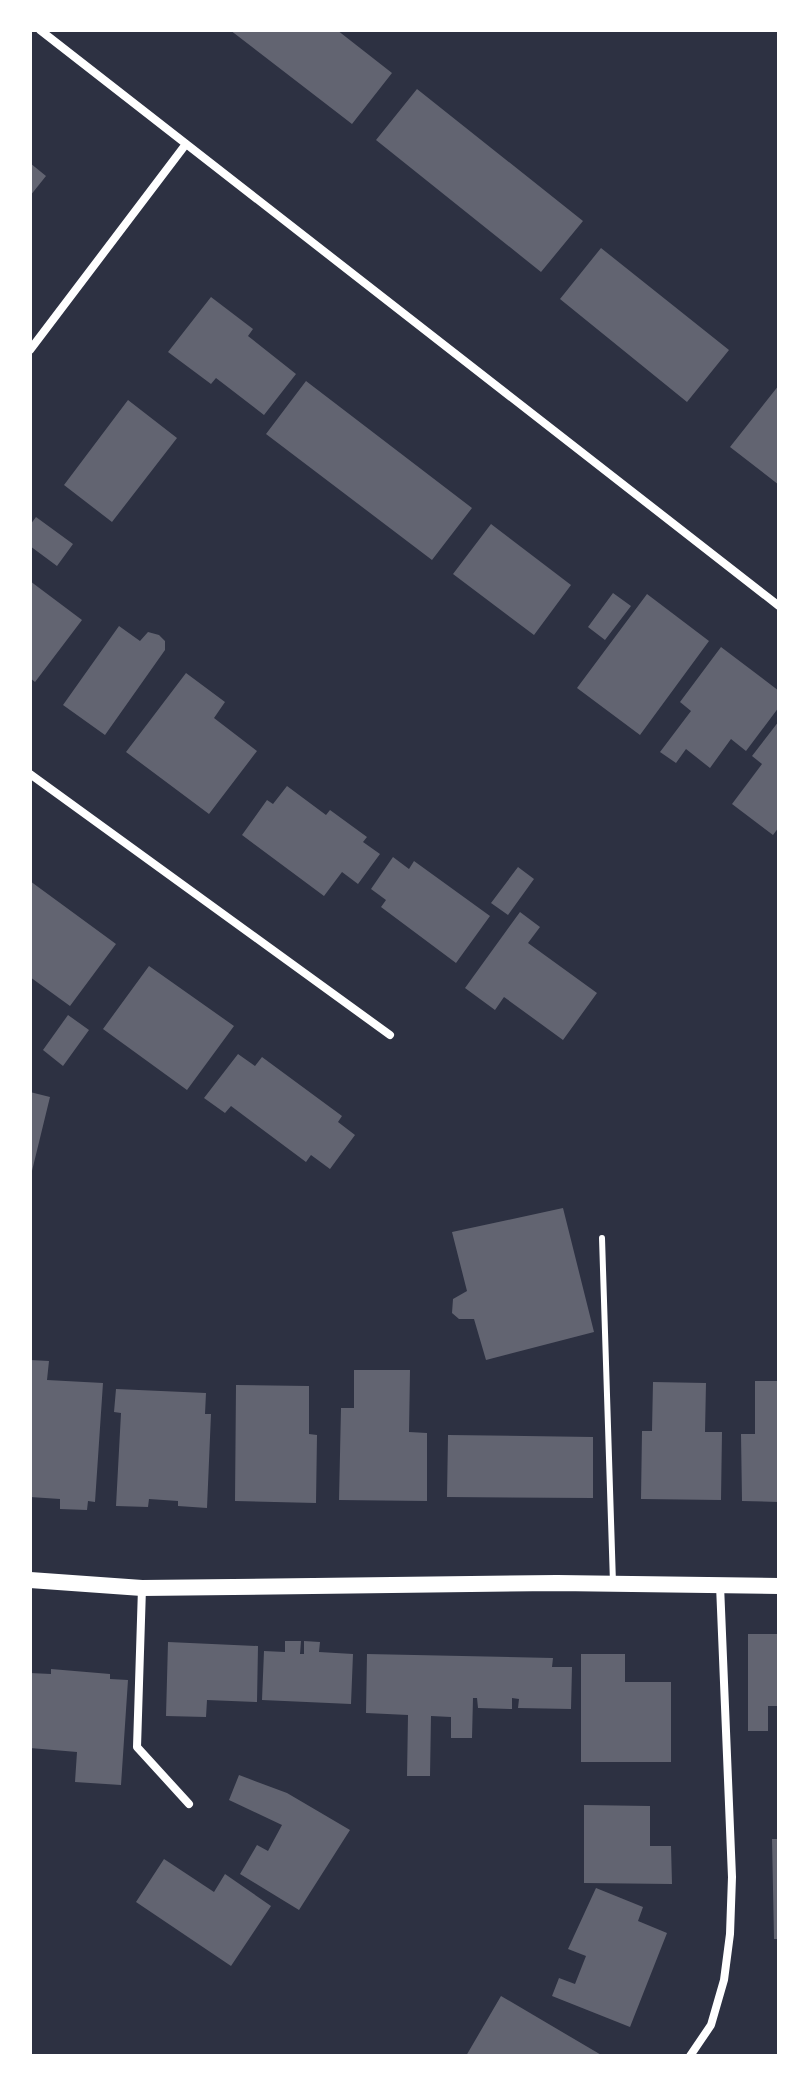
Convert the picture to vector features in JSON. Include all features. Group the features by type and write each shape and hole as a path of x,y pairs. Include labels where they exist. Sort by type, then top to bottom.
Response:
{"main road":[{"path":"30,1580 142,1588 613,1583 779,1586"}],"street":[{"path":"40,30 779,606"},
{"path":"30,350 186,144"},
{"path":"30,774 390,1035"},
{"path":"690,2056 711,2025 724,1980 730,1934 732,1877 720,1585"},
{"path":"142,1588 137,1747 189,1804"}],"lane":[{"path":"602,1238 613,1583"}],"building":[{"path":"230,30 337,30 392,73 352,124"},
{"path":"417,89 583,221 541,272 376,140"},
{"path":"30,163 46,176 30,196"},
{"path":"601,248 729,350 687,402 560,299"},
{"path":"211,297 253,329 248,336 296,374 264,415 216,378 211,384 168,352"},
{"path":"306,381 472,508 432,560 266,434"},
{"path":"779,385 779,485 730,447"},
{"path":"128,400 177,438 112,522 64,485"},
{"path":"36,517 73,544 57,566 30,546 30,525"},
{"path":"491,524 571,585 534,635 453,574"},
{"path":"30,581 82,620 35,682 30,678"},
{"path":"613,593 631,606 605,640 588,627"},
{"path":"647,594 709,641 640,735 577,688"},
{"path":"119,626 140,641 148,632 159,635 165,641 165,650 105,735 63,705"},
{"path":"721,647 779,691 779,707 746,751 731,739 710,768 686,749 676,763 660,752 691,711 680,702"},
{"path":"186,673 225,702 214,718 257,751 209,814 126,752"},
{"path":"779,721 779,827 773,835 732,804 762,764 752,756"},
{"path":"287,786 326,815 330,810 367,837 363,842 380,854 358,884 342,872 324,896 242,835 267,800 273,804"},
{"path":"393,857 409,869 414,861 490,916 456,963 381,907 386,900 371,889"},
{"path":"518,867 534,879 508,915 491,903"},
{"path":"30,881 116,944 70,1006 30,977"},
{"path":"520,912 540,927 528,943 597,993 563,1040 504,997 495,1010 465,988"},
{"path":"149,966 234,1026 187,1090 103,1029"},
{"path":"68,1015 89,1030 63,1066 43,1050"},
{"path":"238,1054 255,1066 262,1057 342,1116 338,1122 355,1135 330,1169 311,1155 306,1162 231,1106 225,1113 204,1098"},
{"path":"30,1092 50,1097 31,1175 30,1175"},
{"path":"563,1208 594,1332 486,1360 474,1319 459,1319 452,1313 453,1299 467,1291 452,1232"},
{"path":"30,1360 49,1361 47,1380 103,1383 95,1502 88,1501 87,1510 60,1509 60,1499 30,1497"},
{"path":"354,1370 410,1370 409,1432 427,1433 427,1501 339,1500 341,1408 354,1408"},
{"path":"755,1381 779,1381 779,1502 742,1501 741,1434 755,1434"},
{"path":"653,1382 706,1383 705,1432 722,1432 721,1500 641,1499 642,1431 652,1431"},
{"path":"236,1385 309,1386 309,1434 317,1435 316,1503 235,1501"},
{"path":"116,1389 206,1393 205,1414 211,1414 207,1508 178,1506 178,1501 149,1499 148,1507 116,1506 121,1413 114,1412"},
{"path":"448,1435 593,1437 593,1498 447,1497"},
{"path":"748,1634 779,1634 779,1690 777,1706 768,1706 768,1731 748,1731"},
{"path":"285,1641 301,1641 300,1654 304,1654 304,1641 320,1642 319,1652 353,1654 351,1704 262,1700 264,1651 285,1652"},
{"path":"168,1642 258,1646 257,1702 207,1700 206,1717 166,1716"},
{"path":"367,1654 553,1658 552,1667 572,1667 571,1709 518,1708 519,1699 512,1698 512,1709 478,1708 477,1698 473,1698 472,1738 451,1738 451,1717 431,1716 430,1776 407,1776 408,1715 366,1713"},
{"path":"581,1654 625,1654 625,1682 671,1682 671,1762 581,1762"},
{"path":"51,1669 110,1674 110,1679 128,1680 121,1785 75,1782 77,1752 30,1748 30,1673 51,1674"},
{"path":"239,1775 287,1793 350,1830 299,1910 240,1874 257,1845 268,1851 282,1825 229,1800"},
{"path":"584,1805 650,1806 650,1846 671,1846 672,1884 584,1883"},
{"path":"772,1839 779,1839 779,1939 774,1939"},
{"path":"164,1859 214,1892 225,1874 271,1906 231,1966 136,1902"},
{"path":"596,1888 643,1907 638,1921 667,1933 630,2027 552,1996 559,1978 575,1984 586,1956 568,1949"},
{"path":"501,1996 603,2056 466,2056"}]}
